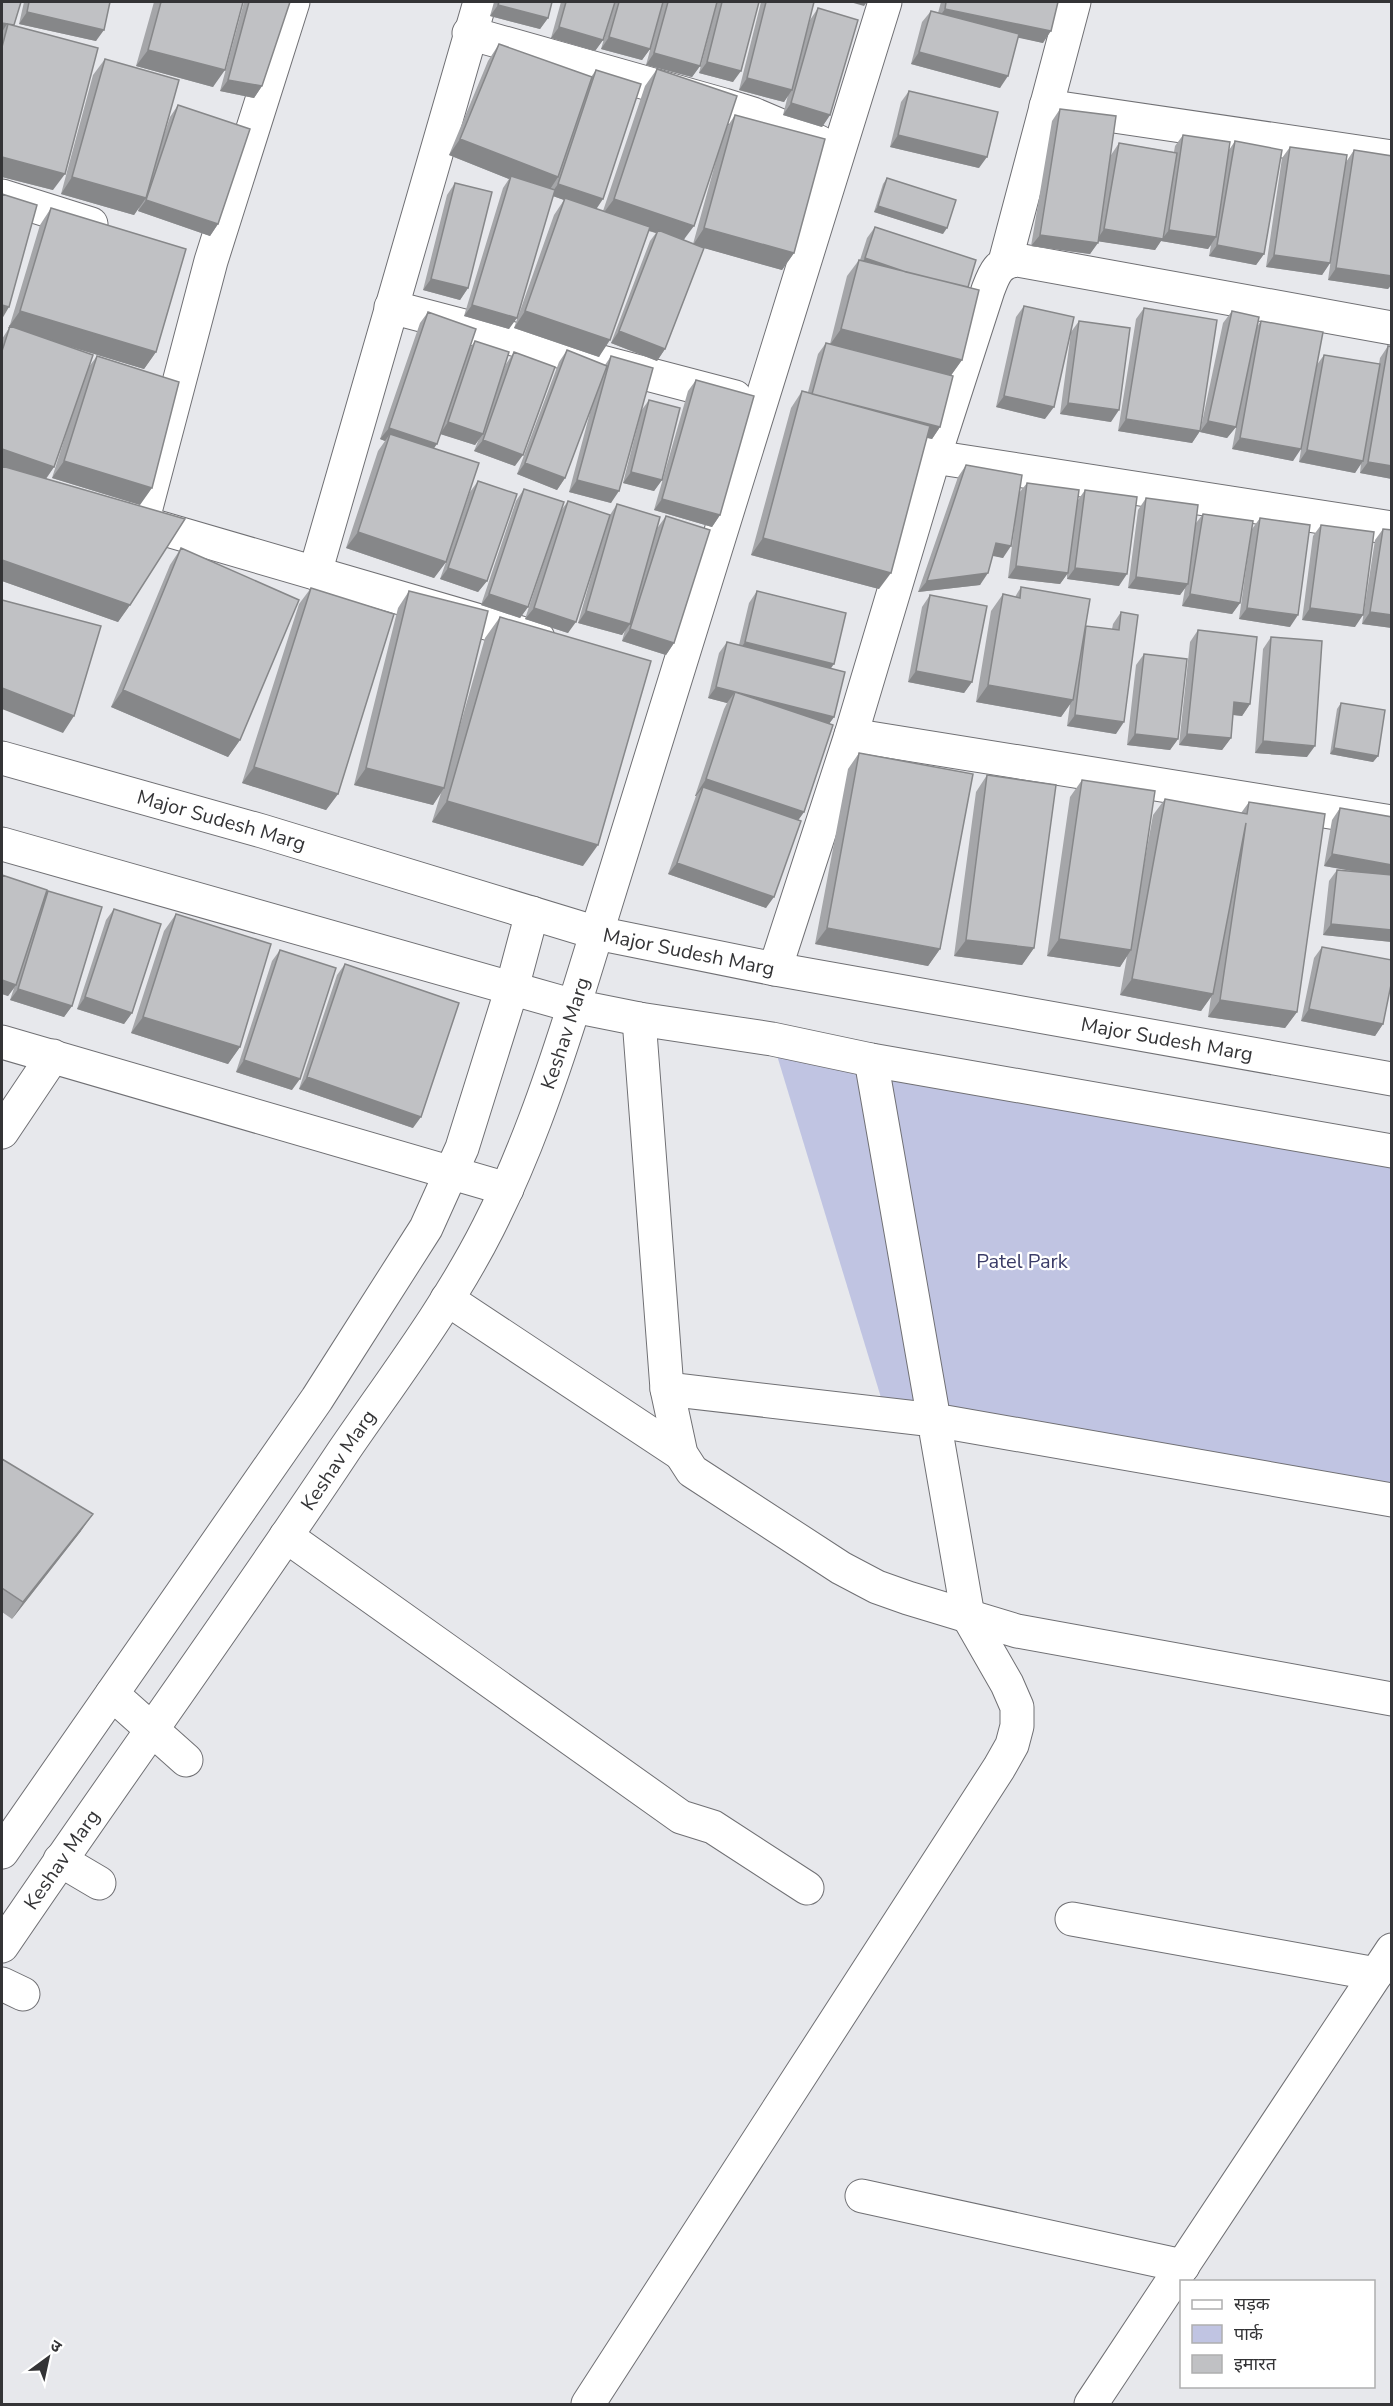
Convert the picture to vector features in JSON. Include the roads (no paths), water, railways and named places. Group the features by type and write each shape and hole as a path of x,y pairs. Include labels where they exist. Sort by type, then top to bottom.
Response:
{"street":[{"path":"142,523 211,261 293,2"},
{"path":"315,573 469,33 480,2"},
{"name":"Keshav Marg","path":"2,1946 447,1299 487,1232 507,1189 548,1086 574,1006 885,2"},
{"path":"775,969 851,735 934,458 995,272 1005,262 1074,2"},
{"path":"469,33 753,114 791,132 839,150"},
{"path":"1046,106 1392,157"},
{"path":"2,196 123,234"},
{"path":"178,251 211,261"},
{"path":"1005,262 1017,260 1392,328"},
{"path":"391,307 760,404"},
{"path":"934,458 1392,528"},
{"path":"110,514 563,645"},
{"path":"642,668 676,678"},
{"path":"851,735 1392,822"},
{"name":"Major Sudesh Marg","path":"2,759 262,831 597,933 775,969 1392,1079"},
{"path":"2,844 574,1006 639,1019 772,1039 871,1060 1392,1151"},
{"path":"2,1852 317,1399 426,1228 462,1148 512,988 532,913"},
{"path":"639,1019 667,1389 681,1454 692,1471 707,1483 841,1568 877,1587 1017,1631 1392,1699"},
{"path":"2,1041 507,1189"},
{"path":"2,1132 52,1056"},
{"path":"588,2404 1012,1745 1017,1726 1017,1707 1007,1684 968,1616 871,1060"},
{"path":"447,1299 681,1454"},
{"path":"667,1389 934,1420 1392,1500"},
{"path":"286,1536 681,1817 713,1827 807,1888"},
{"path":"112,1694 186,1760"},
{"path":"60,1860 99,1882"},
{"path":"1072,1919 1384,1962 1091,2404"},
{"path":"862,2196 1183,2266"}],"park label":[{"name":"Patel Park","path":"1022,1261"}]}
